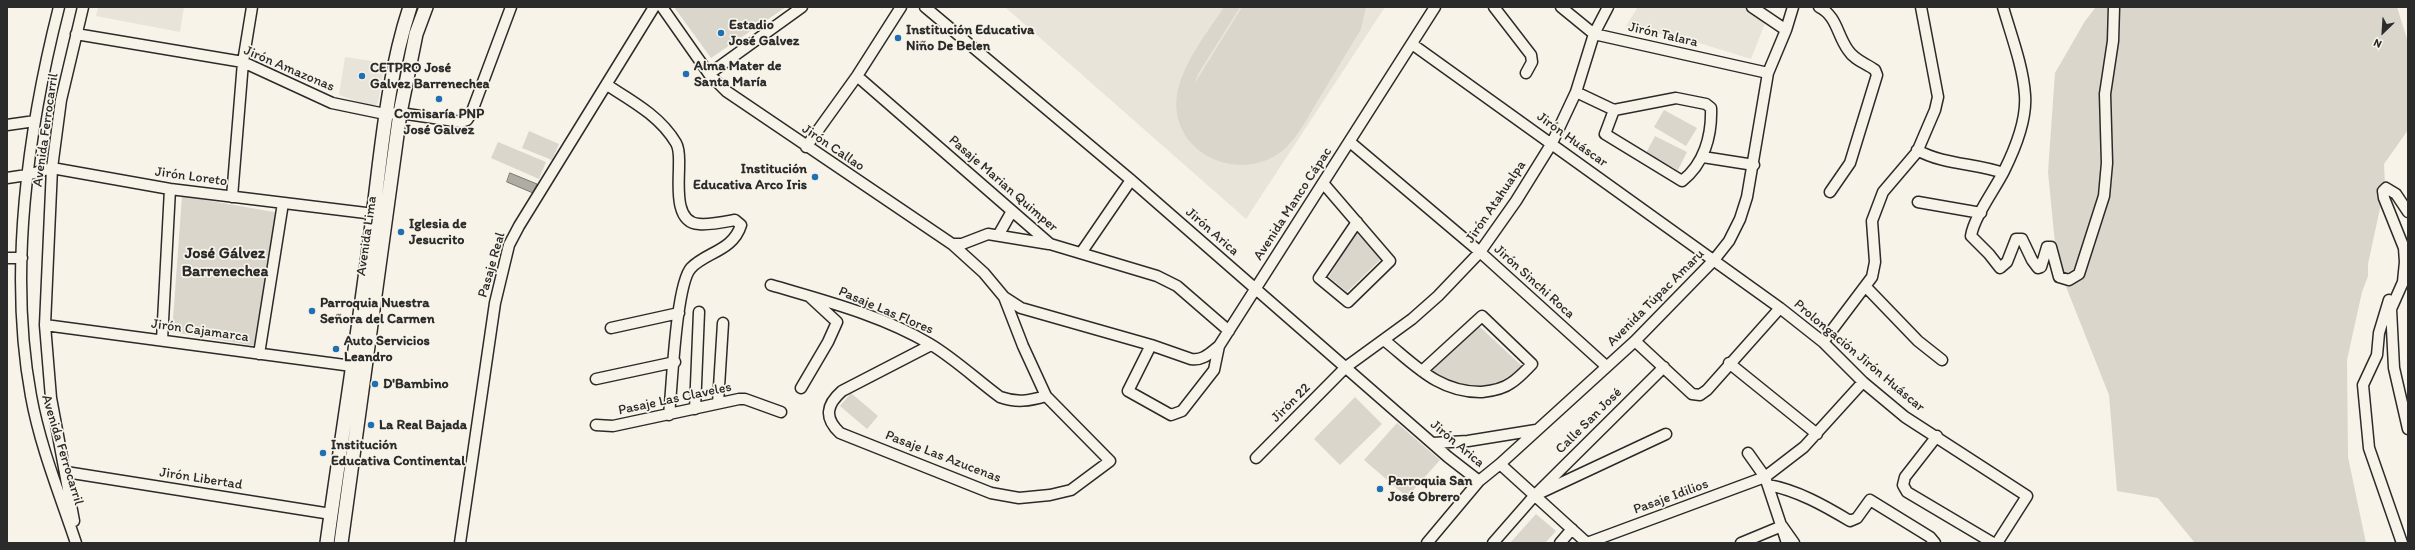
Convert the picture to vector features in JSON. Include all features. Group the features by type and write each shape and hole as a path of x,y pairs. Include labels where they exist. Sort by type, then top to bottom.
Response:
{"main road":[{"name":"Avenida Lima","path":"327,543 374,214 385,114 402,31 410,7"},
{"name":"Avenida Lima","path":"341,543 400,113 416,34 426,7"}],"street":[{"name":"Avenida Ferrocarril","path":"59,7 35,121 28,175 22,258 22,321 31,396 49,464 77,543"},
{"name":"Avenida Ferrocarril","path":"77,543 66,472 50,398 45,325 52,168 61,100 83,7"},
{"path":"232,196 243,62 252,7"},
{"name":"Jirón Amazonas","path":"76,34 243,62 332,103 385,114 400,113 461,122 467,120 511,7"},
{"name":"Pasaje Real","path":"460,543 495,303 509,245 518,226 607,85 654,7"},
{"name":"Jirón Callao","path":"662,7 709,74 726,92 952,244 984,273 1004,297"},
{"path":"709,74 802,7"},
{"path":"806,147 857,76 901,7"},
{"name":"Jirón Arica","path":"925,7 1131,180 1433,443 1479,481"},
{"name":"Avenida Manco Cápac","path":"1151,345 1128,391 1171,415 1177,414 1182,411 1214,370 1219,346 1435,7"},
{"path":"1494,7 1531,55 1532,62 1526,72"},
{"name":"Jirón Talara","path":"1561,7 1594,34 1768,73"},
{"name":"Jirón Atahualpa","path":"1346,367 1384,340 1438,296 1480,252 1516,200 1552,143 1576,92 1594,34 1608,7"},
{"path":"1752,7 1786,30"},
{"name":"Avenida Túpac Amaru","path":"1427,543 1479,481 1500,464 1635,341 1714,260 1729,241 1740,219 1754,165 1768,73 1786,30 1793,7"},
{"path":"1819,7 1832,17 1848,51 1859,61 1871,66 1877,75 1850,163 1830,192"},
{"path":"1823,342 1866,288 1872,277 1875,262 1872,221 1883,192 1909,163 1917,150 1935,110 1938,97 1921,7"},
{"path":"2003,7 2025,96 2019,135 2003,173 1971,233 1972,238 1989,254 2000,268 2007,262 2016,239 2022,239 2036,267 2041,267 2047,247 2051,247 2059,276 2069,280 2079,274 2104,196 2108,163 2105,94 2113,41 2114,7"},
{"name":"Jirón Huáscar","path":"1412,44 1714,260"},
{"name":"Pasaje Marian Quimper","path":"857,76 1050,244 1157,276 1177,286 1229,331"},
{"path":"607,85 653,115 676,143 679,155 679,195 683,215 689,222 698,224 735,220 742,225 721,251 693,266 687,273 679,313 669,415"},
{"path":"1576,92 1614,110 1676,98 1706,104 1711,108 1711,117 1703,157 1682,181 1605,134 1614,110"},
{"path":"7,125 35,121"},
{"name":"Jirón Sinchi Roca","path":"1350,142 1480,252 1606,366"},
{"path":"1917,150 1942,160 1986,167 2003,173"},
{"path":"1703,157 1754,165"},
{"name":"Jirón Loreto","path":"7,178 28,175 52,168 170,189 374,214"},
{"path":"1081,253 1131,180"},
{"path":"1323,183 1357,222 1390,261 1348,302 1319,278 1357,222"},
{"path":"2408,212 2396,194 2386,188 2383,191 2384,198 2404,248 2405,262 2398,294 2391,309 2394,368 2408,428"},
{"path":"162,340 170,189"},
{"path":"1918,202 1982,213"},
{"path":"259,354 283,203"},
{"path":"999,234 1012,211"},
{"path":"952,244 962,244 988,234 999,234 1050,244"},
{"path":"7,258 22,258"},
{"name":"Prolongación Jirón Huáscar","path":"1714,260 1780,308 1823,342 1863,382 1905,417 1937,436 2027,496 1997,543"},
{"name":"Pasaje Las Flores","path":"771,285 845,306 931,345 1000,397 1012,402 1026,402 1046,396"},
{"path":"1866,288 1918,341 1942,360"},
{"path":"2398,294 2386,304 2379,333 2377,355 2364,385 2369,448 2402,543"},
{"path":"801,388 828,342 837,322 810,296"},
{"path":"1004,297 1021,308 1198,360 1219,346"},
{"path":"1004,297 1023,346 1046,396"},
{"path":"1635,341 1692,394 1700,395 1707,390 1729,363 1780,308"},
{"path":"695,409 699,312"},
{"path":"611,328 679,313"},
{"path":"1384,340 1422,371 1437,382 1465,392 1490,391 1510,384 1532,364 1482,316 1422,371"},
{"path":"718,403 723,323"},
{"name":"Jirón Cajamarca","path":"45,325 352,366"},
{"name":"Pasaje Las Azucenas","path":"931,345 842,390 834,398 829,409 829,419 833,426 840,433 992,493 1019,498 1050,495 1071,490 1110,461 1046,396"},
{"path":"596,379 675,362"},
{"path":"1729,363 1817,434"},
{"name":"Jirón 22","path":"1256,458 1346,367"},
{"name":"Calle San José","path":"1496,542 1535,495 1664,368"},
{"name":"Pasaje Idilios","path":"1587,543 1767,481 1817,434 1863,382"},
{"name":"Pasaje Las Claveles","path":"596,425 613,426 669,415 718,403 745,399 782,412"},
{"path":"1433,443 1468,441 1536,430"},
{"path":"1535,495 1666,434"},
{"path":"1937,436 1905,477 1903,485 1908,492 1993,543"},
{"path":"1748,452 1767,481 1786,543"},
{"path":"1500,464 1587,543"},
{"name":"Jirón Libertad","path":"66,472 331,514"},
{"path":"1767,481 1822,504 1850,521 1857,518 1870,500 1930,537 1935,543"},
{"path":"1741,543 1782,526"},
{"path":"1782,526 1794,543"},
{"path":"1560,543 1572,529"}],"shaded area":[{"path":"98,7 184,7 180,32 96,16"},
{"name":"Estadio José Galvez","path":"674,7 786,7 711,58"},
{"path":"1005,7 1385,7 1246,219"},
{"path":"1224,7 1240,7 1198,74 1195,83 1242,7 1366,7 1361,29 1296,136 1287,147 1265,161 1246,165 1228,164 1210,158 1195,147 1184,133 1177,115 1177,95 1184,72 1196,49"},
{"path":"1638,7 1744,7 1766,21 1751,59 1696,42 1626,26"},
{"path":"2096,7 2397,7 2408,42 2408,130 2384,164 2385,185 2368,264 2368,276 2362,292 2347,360 2348,457 2366,543 2195,543 2158,498 2117,491 2109,395 2057,264 2048,172 2055,73 2085,21"},
{"name":"CETPRO José Galvez Barrenechea","path":"345,57 385,63 378,103 373,107 339,95"},
{"path":"1664,110 1697,128 1686,146 1654,127"},
{"path":"529,131 559,144 552,160 522,148"},
{"path":"1655,136 1687,152 1678,170 1646,153"},
{"path":"498,142 546,162 539,179 491,158"},
{"path":"510,173 537,184 533,193 507,182"},
{"path":"182,196 280,213 256,346 172,332"},
{"path":"1355,232 1383,257 1347,292 1329,277"},
{"path":"1479,326 1523,367 1499,381 1475,387 1462,387 1450,383 1438,378 1427,369"},
{"path":"851,393 878,416 867,429 840,406"},
{"path":"1355,397 1382,424 1340,465 1314,439"},
{"path":"1397,423 1440,460 1407,497 1364,460"},
{"path":"1536,514 1556,531 1545,543 1510,543"}],"place":[{"name":"Estadio José Galvez","path":"721,33"},
{"name":"Institución Educativa Niño De Belen","path":"898,38"},
{"name":"Alma Mater de Santa María","path":"686,74"},
{"name":"CETPRO José Galvez Barrenechea","path":"362,76"},
{"name":"Comisaría PNP José Galvez","path":"439,99"},
{"name":"Institución Educativa Arco Iris","path":"815,177"},
{"name":"Iglesia de Jesucrito","path":"401,232"},
{"name":"Parroquia Nuestra Señora del Carmen","path":"312,311"},
{"name":"Auto Servicios Leandro","path":"336,349"},
{"name":"D'Bambino","path":"375,384"},
{"name":"La Real Bajada","path":"371,425"},
{"name":"Institución Educativa Continental","path":"323,453"},
{"name":"Parroquia San José Obrero","path":"1380,489"}],"district":[{"name":"José Gálvez Barrenechea","path":"225,263"}]}
